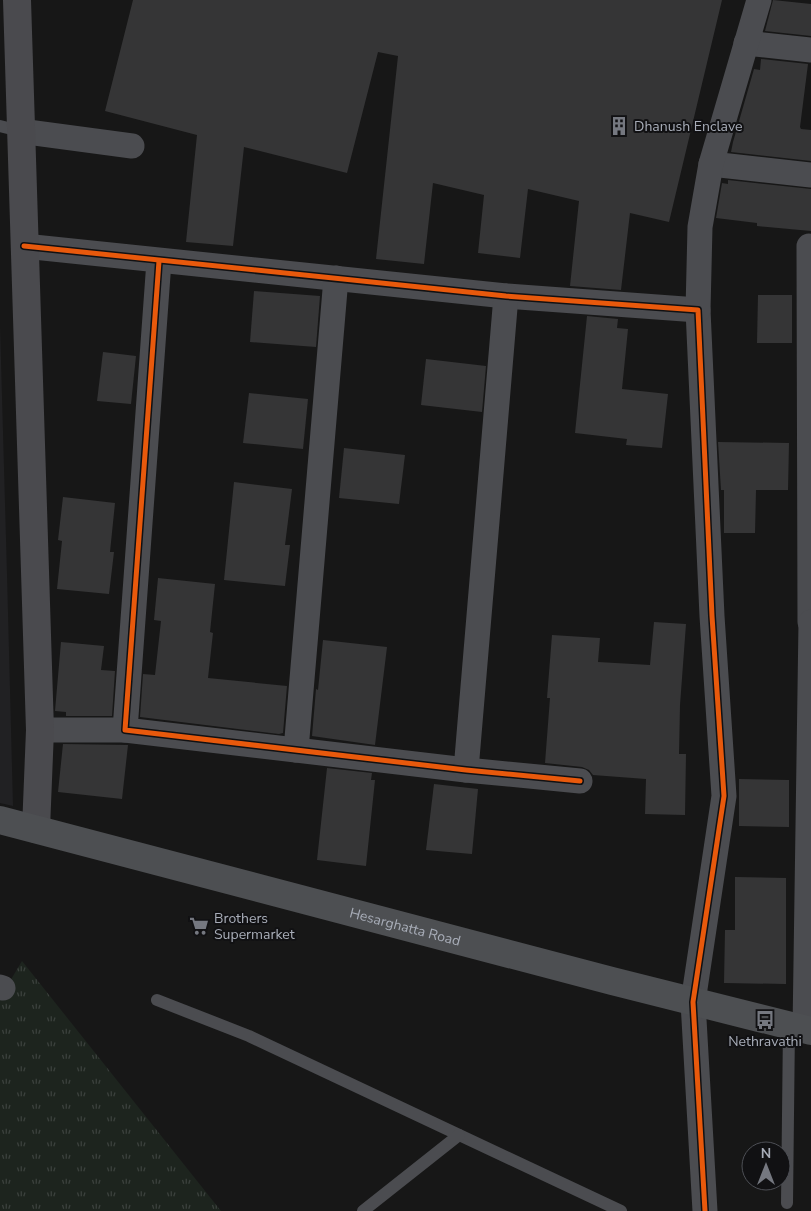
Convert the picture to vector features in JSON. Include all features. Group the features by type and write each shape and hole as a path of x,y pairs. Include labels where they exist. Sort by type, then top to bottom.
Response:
{"main road":[{"name":"Hesarghatta Road","path":"0,820 802,1029"}],"street":[{"path":"17,0 10,128 24,246 40,730 36,829"},
{"path":"705,1211 693,1002 724,796 712,616 698,310 700,227 710,164 759,0"},
{"path":"746,43 811,50"},
{"path":"10,128 132,146"},
{"path":"710,164 811,175"},
{"path":"24,246 506,296 698,310"},
{"path":"802,1029 811,622 809,246"},
{"path":"125,730 159,261"},
{"path":"296,750 336,278"},
{"path":"466,770 506,296"},
{"path":"40,730 125,730 580,782"}],"lane":[{"path":"157,1000 249,1036 622,1211"},
{"path":"787,1203 802,1029"},
{"path":"363,1211 459,1135"}],"shaded area":[{"path":"0,325 7,574 13,806 0,803"}],"green space":[{"path":"22,961 221,1211 0,1211 0,998"}],"building":[{"path":"133,0 722,0 669,222 630,213 621,290 570,286 579,201 528,189 520,258 478,253 484,195 433,183 424,264 376,259 398,56 378,52 347,173 244,147 233,246 186,242 197,135 105,111"},
{"path":"773,0 811,4 811,36 765,31"},
{"path":"761,59 808,64 800,127 801,129 811,130 811,161 731,152 754,69 760,70"},
{"path":"728,180 811,189 811,231 757,226 757,223 716,218 722,183 728,184"},
{"path":"254,291 320,296 316,347 250,342"},
{"path":"758,295 792,295 792,343 757,343"},
{"path":"587,316 618,319 617,328 628,329 622,389 668,394 662,448 626,445 627,439 575,433"},
{"path":"103,352 136,356 131,404 97,401"},
{"path":"426,359 486,366 482,412 421,405"},
{"path":"249,393 308,399 303,449 243,443"},
{"path":"718,442 789,443 788,490 756,490 755,533 724,533 724,490 721,490"},
{"path":"344,448 405,455 399,504 339,498"},
{"path":"234,482 292,489 285,545 290,545 285,586 224,580"},
{"path":"63,497 115,503 110,552 114,552 109,594 57,589 62,541 58,540"},
{"path":"158,578 215,584 210,632 213,633 208,678 287,686 283,733 140,717 143,674 155,675 161,621 154,620"},
{"path":"654,622 686,624 680,705 679,754 686,754 685,815 645,814 646,779 593,775 589,770 582,767 545,763 550,698 547,698 552,635 600,638 598,662 650,665"},
{"path":"323,640 387,647 375,745 312,736"},
{"path":"61,642 104,646 101,670 115,671 112,716 66,716 66,712 55,711"},
{"path":"63,744 128,745 122,799 58,792"},
{"path":"327,768 372,773 371,780 375,780 366,866 317,860"},
{"path":"739,779 789,780 789,827 739,826"},
{"path":"434,784 478,789 472,854 426,850"},
{"path":"735,877 786,878 786,984 724,983 725,930 735,930"}],"cycle path":[{"path":"24,246 506,296 698,310 712,616 724,796 693,1002 705,1211"},
{"path":"159,261 125,730 466,770 580,781"}],"place":[{"name":"Dhanush Enclave","path":"619,126"},
{"name":"Brothers Supermarket","path":"199,926"},
{"name":"Nethravathi","path":"765,1020"}]}
